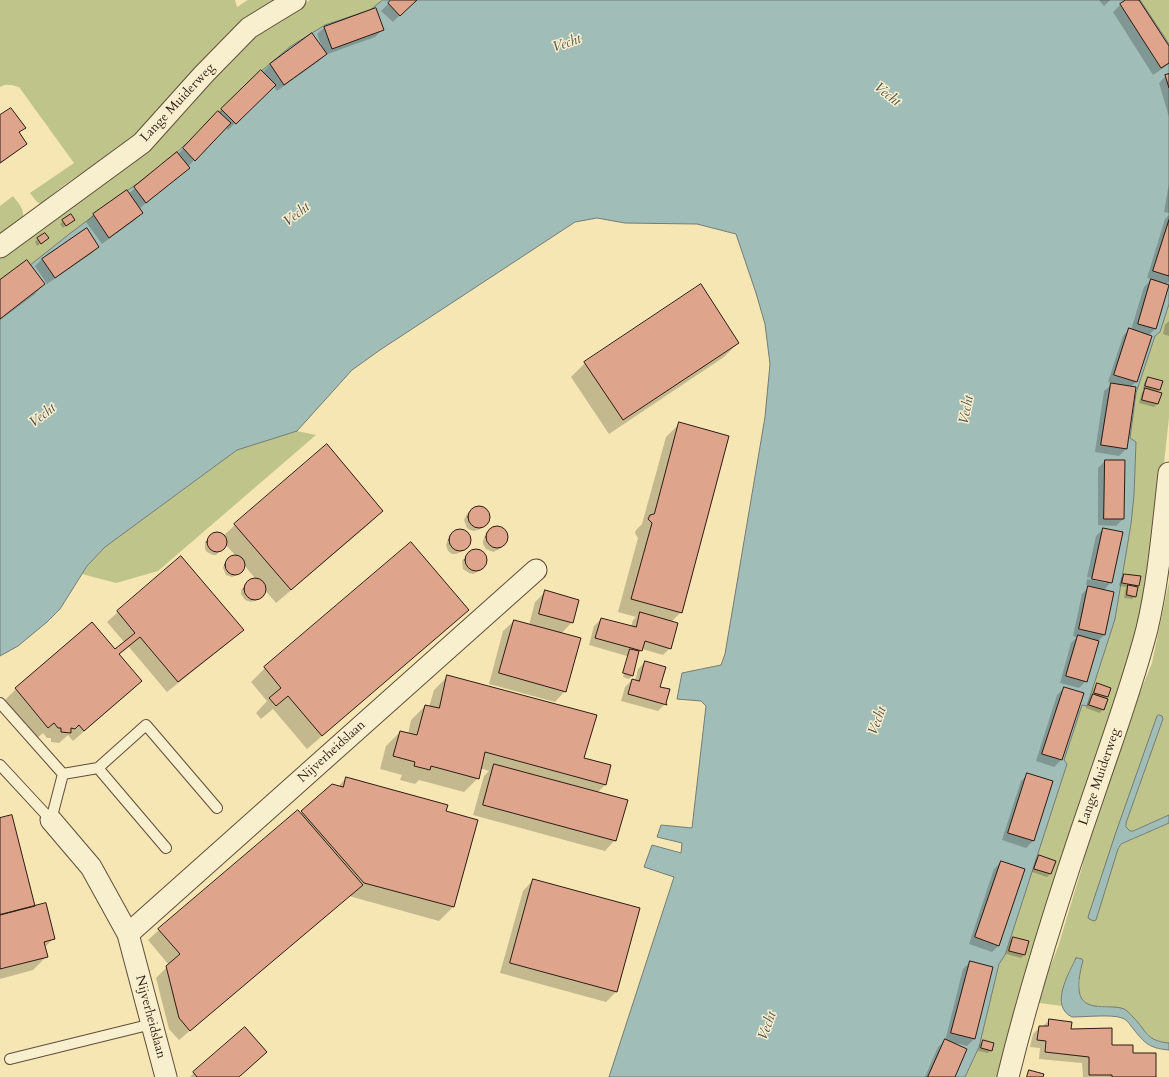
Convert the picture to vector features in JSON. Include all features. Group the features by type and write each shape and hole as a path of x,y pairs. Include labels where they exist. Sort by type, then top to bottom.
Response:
{"street":[{"name":"Lange Muiderweg","path":"0,247 142,143 204,74 249,28 295,0"},
{"name":"Lange Muiderweg","path":"1008,1077 1043,948 1130,689 1147,629 1161,550 1169,473"},
{"name":"Nijverheidslaan","path":"128,934 536,570"},
{"name":"Nijverheidslaan","path":"51,820 91,867 128,934 166,1077"}],"lane":[{"path":"0,703 63,774"},
{"path":"63,774 98,768 146,725 217,808"},
{"path":"0,765 51,820"},
{"path":"98,768 166,848"},
{"path":"51,820 63,774"},
{"path":"10,1059 152,1024"}],"green space":[{"path":"0,0 235,0 237,7 248,0 282,0 140,133 63,186 40,204 30,193 74,163 19,87 7,85 0,87"},
{"path":"310,0 383,0 370,10 325,25 260,73 216,117 156,171 0,289 0,250 141,151 176,122 237,50 274,22"},
{"path":"1140,0 1169,0 1169,44 1166,40"},
{"path":"13,196 22,208 23,217 0,235 0,206"},
{"path":"1169,304 1169,417 1158,520 1136,644 1002,1077 965,1077 979,1047 999,964 1005,954 1067,764 1064,760 1082,705 1087,706 1115,619 1131,524 1134,495 1136,442 1130,438 1136,393 1155,336 1160,332"},
{"path":"297,431 316,435 158,571 116,583 82,574 87,566 105,547 237,450"},
{"path":"1169,582 1169,815 1132,831 1126,827 1126,823 1163,719 1159,715 1157,716 1118,849 1122,844 1169,823 1169,1043 1154,1039 1114,1008 1106,1006 1092,1006 1084,1003 1081,1000 1079,992 1080,971 1083,961 1076,958 1069,971 1061,1002 1062,1006 1033,1002 1046,977 1058,947 1083,864 1086,833 1131,704 1136,702 1152,663"}],"water":[{"name":"Vecht","path":"383,0 1140,0 1169,44 1169,304 1160,332 1155,336 1136,393 1130,438 1136,442 1134,495 1131,524 1115,619 1087,706 1082,705 1064,760 1067,764 1005,955 999,964 979,1047 965,1077 609,1077 674,877 644,867 652,845 681,853 682,843 657,837 661,825 692,828 706,706 701,701 677,699 682,673 721,665 725,654 765,417 770,364 765,324 736,234 697,224 625,223 597,218 575,222 352,370 297,431 237,450 105,547 87,566 60,609 18,646 0,656 0,289 68,235 125,192 156,171 216,117 259,73 291,46 325,25 370,10"},
{"path":"1157,716 1162,716 1163,719 1126,823 1126,827 1130,831 1133,831 1169,815 1169,823 1121,844 1118,849 1096,920 1094,921 1088,917 1116,832"},
{"path":"1076,958 1082,959 1083,961 1079,991 1082,999 1086,1003 1090,1005 1125,1010 1138,1022 1151,1038 1169,1043 1169,1050 1151,1046 1139,1036 1127,1021 1118,1017 1072,1017 1065,1012 1061,997 1066,980"}],"building":[{"path":"391,0 417,0 400,16 388,3"},
{"path":"1126,0 1139,0 1169,46 1169,63 1161,68 1120,4"},
{"path":"376,8 384,30 332,49 324,27"},
{"path":"312,33 327,54 284,85 270,64"},
{"path":"261,70 276,85 236,124 221,109"},
{"path":"1169,74 1169,88 1165,75"},
{"path":"11,108 26,128 19,132 27,144 0,163 0,115"},
{"path":"218,111 231,123 195,161 183,148"},
{"path":"177,152 190,168 146,203 134,187"},
{"path":"127,190 143,213 109,238 93,214"},
{"path":"71,214 75,220 66,226 62,220"},
{"path":"1169,220 1169,276 1153,271"},
{"path":"87,228 99,247 55,278 42,259"},
{"path":"45,233 49,238 41,244 37,238"},
{"path":"27,260 45,284 0,319 0,280"},
{"path":"1151,279 1169,285 1156,329 1138,324"},
{"path":"701,284 739,343 623,420 584,362"},
{"path":"1129,328 1152,336 1137,382 1114,375"},
{"path":"1148,377 1163,381 1160,390 1145,386"},
{"path":"1111,383 1136,387 1127,449 1101,445"},
{"path":"1145,388 1162,393 1158,404 1142,400"},
{"path":"679,422 729,436 682,613 631,599 652,523 648,519 650,515 654,514"},
{"path":"327,444 383,511 291,590 234,524"},
{"path":"1105,460 1125,460 1124,519 1104,519"},
{"path":"479,506 487,509 490,517 487,525 479,528 471,525 468,517 471,509"},
{"path":"497,526 505,529 508,537 505,545 497,548 489,545 486,537 489,529"},
{"path":"1103,528 1123,532 1112,583 1092,579"},
{"path":"460,529 468,532 471,540 468,548 460,551 452,548 449,540 452,532"},
{"path":"217,532 224,535 227,542 224,549 217,552 210,549 207,542 210,535"},
{"path":"411,542 469,610 322,736 288,696 276,706 269,698 281,688 264,667"},
{"path":"476,549 484,552 487,560 484,568 476,571 468,568 465,560 468,552"},
{"path":"235,555 242,558 245,565 242,572 235,575 228,572 225,565 228,558"},
{"path":"181,556 244,630 178,682 140,637 119,654 142,681 84,731 79,725 75,729 71,728 71,733 61,732 61,728 58,728 54,723 48,728 15,688 92,622 115,649 135,633 117,611"},
{"path":"1124,574 1141,576 1139,586 1122,583"},
{"path":"255,578 263,581 266,589 263,597 255,600 247,597 244,589 247,581"},
{"path":"1128,585 1138,587 1136,597 1127,595"},
{"path":"1088,586 1114,592 1105,635 1079,629"},
{"path":"545,590 579,600 573,623 539,614"},
{"path":"640,612 678,623 671,649 645,641 642,651 595,638 601,618 636,627"},
{"path":"514,620 581,638 566,692 499,673"},
{"path":"1078,635 1099,641 1087,682 1066,676"},
{"path":"630,649 639,651 633,676 623,673"},
{"path":"645,661 666,667 660,687 670,689 666,703 667,705 628,694 632,679 639,681"},
{"path":"447,675 597,715 584,758 611,765 606,785 485,752 479,779 431,766 430,770 414,766 415,762 393,756 400,731 417,735 425,705 439,708"},
{"path":"1097,683 1111,688 1108,697 1094,693"},
{"path":"1064,687 1084,693 1062,760 1042,754"},
{"path":"1093,694 1108,699 1104,710 1089,705"},
{"path":"494,764 628,800 616,841 483,805"},
{"path":"1027,773 1053,781 1034,841 1008,833"},
{"path":"346,777 448,805 446,811 478,820 454,907 364,883 301,811 332,784 343,787"},
{"path":"298,810 363,885 190,1031 179,1018 166,966 180,954 158,929"},
{"path":"12,815 35,906 0,915 0,818"},
{"path":"1039,855 1056,861 1051,874 1034,869"},
{"path":"1001,861 1025,869 999,946 975,937"},
{"path":"533,879 640,908 617,992 510,963"},
{"path":"46,903 55,939 44,942 48,957 0,969 0,915"},
{"path":"1013,937 1029,941 1025,955 1009,951"},
{"path":"970,961 993,967 975,1039 951,1033"},
{"path":"1049,1019 1072,1022 1071,1029 1112,1028 1112,1045 1133,1045 1133,1053 1156,1053 1156,1077 1112,1077 1112,1075 1089,1075 1089,1057 1045,1052 1046,1041 1037,1040 1039,1026 1048,1026"},
{"path":"245,1027 267,1052 239,1077 197,1077 193,1072"},
{"path":"945,1039 967,1049 955,1077 928,1077"},
{"path":"983,1040 994,1043 992,1051 981,1048"},
{"path":"1029,1070 1044,1074 1043,1077 1027,1077"}]}
